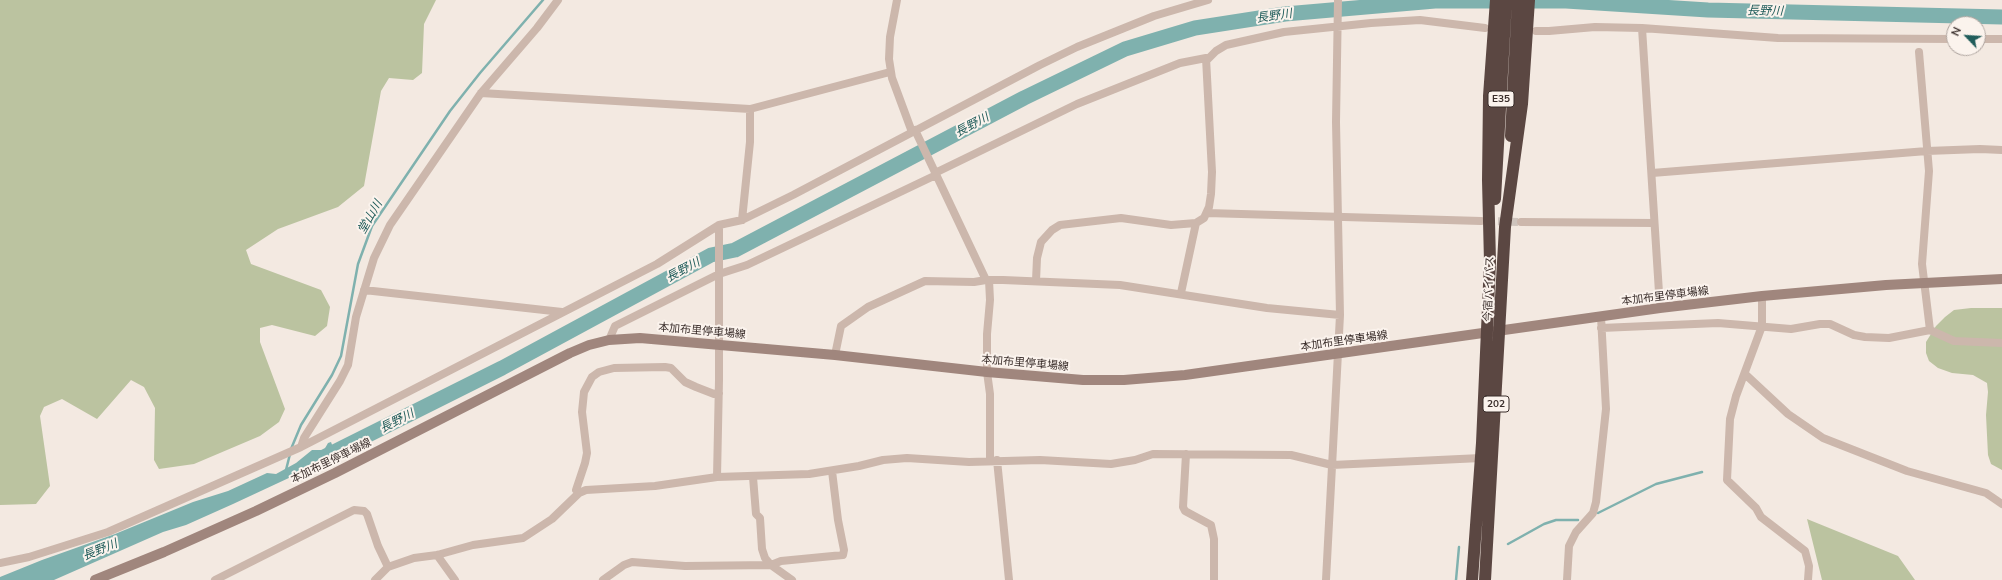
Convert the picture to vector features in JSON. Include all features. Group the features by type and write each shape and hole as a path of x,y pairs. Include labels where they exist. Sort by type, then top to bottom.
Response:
{"highway":[{"name":"今宿バイパス","path":"1486,580 1505,227 1522,104 1511,20 1496,0"},
{"name":"E35","path":"1505,227 1509,180 1511,20 1506,0"},
{"name":"E35","path":"1490,262 1496,178 1511,20 1518,0"},
{"name":"今宿バイパス","path":"1472,580 1481,458 1490,262 1488,180 1489,96 1511,20 1529,0"}],"main road":[{"name":"本加布里停車場線","path":"95,580 164,552 256,511 335,473 570,353 589,345 608,340 640,338 718,344 987,372 1083,380 1124,380 1185,375 1337,353 1486,334 1660,308 1762,296 1924,283 2002,279"}],"street":[{"path":"302,447 304,438 340,382 348,365 356,317 364,290 374,258 390,225 481,94 537,28 558,0"},
{"path":"898,0 888,49 890,72 914,131 988,280 990,300 987,334 987,372 990,394 994,460 1009,580"},
{"path":"0,564 29,557 108,532 302,447 657,264 719,230 793,195 998,85 1077,47 1154,16 1208,0"},
{"path":"1326,580 1340,315 1337,217 1338,0"},
{"path":"1206,61 1216,51 1226,46 1284,32 1338,26 1420,20 1485,28"},
{"path":"1536,31 1595,27 1642,28 1778,38 1946,39"},
{"path":"1642,28 1660,308"},
{"path":"1986,39 2002,39"},
{"path":"1919,52 1929,171 1922,264 1930,330"},
{"path":"608,340 615,326 718,272 747,265 1077,104 1180,63 1206,58 1212,172 1211,194 1207,213 1201,221 1196,223 1171,225 1121,218 1060,225 1044,237 1039,246 1036,281"},
{"path":"481,94 750,109 890,72"},
{"path":"742,220 750,142 750,109"},
{"path":"1652,173 1928,151 1980,149 2002,150"},
{"path":"1207,213 1481,221"},
{"path":"1521,222 1654,223"},
{"path":"1182,293 1196,223"},
{"path":"717,477 719,394 719,230"},
{"path":"835,355 841,326 868,307 925,281 974,282 988,280 1120,285 1182,293 1267,308 1340,315"},
{"path":"364,290 562,312"},
{"path":"1762,296 1762,326 1730,419 1727,480 1756,508 1761,517 1804,552 1809,566 1808,580"},
{"path":"1567,580 1569,546 1576,532 1593,513 1596,502 1606,409 1601,317"},
{"path":"1601,328 1718,324 1791,329 1820,324 1830,324 1860,336 1889,338 1930,330 1954,341 2002,343"},
{"path":"579,493 576,490 587,453 582,412 584,392 592,377 599,372 614,368 665,366 671,368 685,382 714,394 719,394"},
{"path":"1745,374 1788,414 1823,438 1906,471 1986,493 2002,504"},
{"path":"375,580 388,567 414,558 438,555 474,545 523,538 539,529 552,519 579,493 586,490 654,486 717,477 809,474 832,471 883,460 907,458 969,462 994,460 1040,460 1111,464 1135,460 1153,454 1291,455 1332,466 1481,458"},
{"path":"1186,454 1183,507 1185,511 1212,526 1214,539 1214,580"},
{"path":"603,580 624,565 632,562 685,566 771,565 781,561 843,555 844,550 838,520 832,471"},
{"path":"753,477 756,514 760,518 762,549 765,558 771,565 792,580"},
{"path":"215,580 354,510 364,510 367,514 378,546 388,567"},
{"path":"438,555 455,580"}],"green space":[{"path":"0,0 436,0 424,24 422,73 413,80 389,78 381,91 364,186 338,207 278,229 246,250 251,264 321,290 330,307 327,326 315,336 272,325 260,328 260,342 285,409 279,422 260,436 194,464 159,469 154,460 155,408 144,387 131,380 97,419 62,399 44,407 40,416 50,486 36,504 0,505"},
{"path":"1971,308 2002,308 2002,470 1991,464 1988,455 1986,415 1988,392 1987,383 1973,375 1952,373 1938,368 1929,361 1926,353 1926,342 1936,326 1945,317 1954,310"},
{"path":"1807,519 1898,556 1915,580 1822,580"}],"water":[{"path":"331,442 334,450 324,454 321,463 186,525 163,532 54,580 0,580 0,577 42,560 115,534 193,502 228,491 267,473 276,474 296,463 312,450 324,450 328,443"}],"waterway":[{"name":"堂山川","path":"291,449 301,425 332,375 341,356 358,264 372,226 450,111 480,73 543,0"},
{"name":"長野川","path":"304,467 502,368 711,255 735,250 1024,98 1125,49 1195,28 1285,14 1435,1 1566,1 1708,10 2002,17"},
{"name":"堂山川","path":"286,470 290,454"},
{"path":"1598,513 1656,484 1702,472"},
{"path":"1508,544 1544,524 1556,520 1578,520"},
{"path":"1456,580 1459,547"}],"tunnel":[{"path":"1486,221 1521,222"}]}
